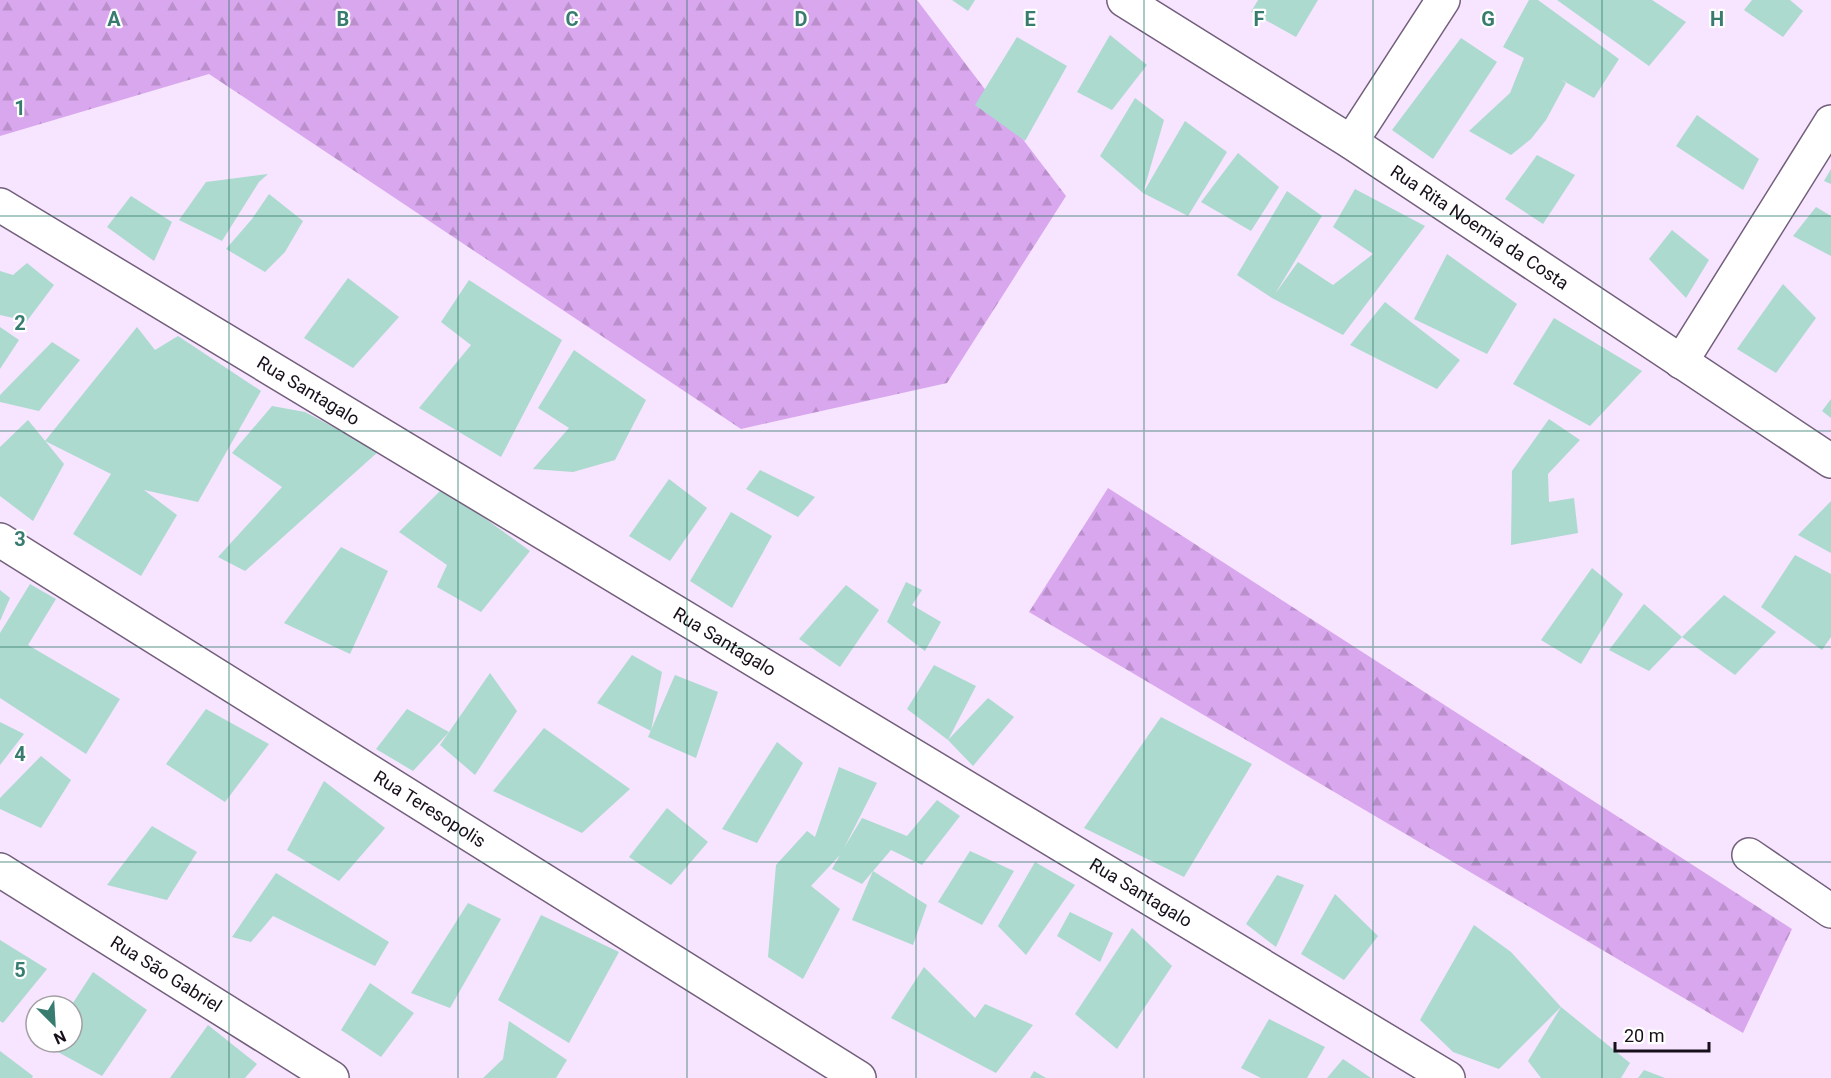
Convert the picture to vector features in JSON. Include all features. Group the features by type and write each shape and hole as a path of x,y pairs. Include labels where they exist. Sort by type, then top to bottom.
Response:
{"street":[{"name":"Rua Rita Noemia da Costa","path":"1124,0 1351,142 1831,461"},
{"path":"1351,142 1443,0"},
{"path":"1681,362 1831,122"},
{"name":"Rua Santagalo","path":"0,205 1448,1078"},
{"name":"Rua Teresopolis","path":"0,540 859,1078"},
{"path":"1749,855 1831,911"},
{"name":"Rua São Gabriel","path":"0,870 332,1078"}],"green space":[{"path":"0,0 917,0 1066,196 947,383 741,429 209,74 0,136"},
{"path":"1108,488 1792,929 1743,1033 1029,612"}],"building":[{"path":"952,0 975,0 968,11"},
{"path":"1258,0 1318,0 1296,37 1251,12"},
{"path":"1529,0 1538,0 1619,59 1594,98 1560,79 1566,83 1546,120 1531,139 1511,155 1469,131 1510,93 1524,58 1503,47"},
{"path":"1557,0 1652,0 1686,22 1649,66"},
{"path":"1752,0 1790,0 1803,11 1783,37 1744,10"},
{"path":"1110,35 1147,65 1112,110 1077,92"},
{"path":"1017,37 1067,66 1025,141 975,105"},
{"path":"1461,38 1497,62 1433,159 1392,130"},
{"path":"1135,98 1164,120 1143,193 1100,156"},
{"path":"1697,115 1759,159 1743,190 1676,146"},
{"path":"1185,121 1227,152 1188,216 1143,193"},
{"path":"1238,153 1279,187 1251,231 1201,202"},
{"path":"1537,155 1575,175 1543,224 1505,199"},
{"path":"1831,169 1831,184 1824,181"},
{"path":"268,174 259,182 222,241 179,220 206,182"},
{"path":"1355,189 1425,226 1343,335 1272,298 1237,275 1287,191 1322,216 1275,294 1298,262 1333,285 1373,254 1333,227"},
{"path":"269,194 303,221 285,252 265,272 226,249 252,219"},
{"path":"131,196 172,222 154,261 107,227"},
{"path":"1816,207 1831,216 1831,256 1793,236"},
{"path":"1672,230 1709,260 1686,298 1649,259"},
{"path":"1447,254 1517,304 1487,354 1414,319"},
{"path":"27,263 54,285 27,321 0,315 0,271 13,275"},
{"path":"348,278 399,317 353,368 304,338"},
{"path":"469,280 562,340 501,457 419,408 471,345 441,322"},
{"path":"1783,284 1816,318 1776,373 1737,349"},
{"path":"1385,302 1460,360 1437,389 1350,345"},
{"path":"1554,318 1642,371 1590,426 1513,384"},
{"path":"0,327 19,340 0,369"},
{"path":"137,327 155,350 178,336 261,391 198,502 144,490 177,515 141,576 73,534 111,474 45,441"},
{"path":"52,342 80,360 39,411 0,402 0,395"},
{"path":"574,350 646,400 615,460 573,472 533,469 569,428 538,408"},
{"path":"1831,399 1831,418 1822,411"},
{"path":"272,406 305,412 379,451 245,571 218,557 282,487 232,453"},
{"path":"1549,419 1580,440 1548,474 1549,502 1574,498 1578,533 1511,545 1512,471"},
{"path":"28,420 64,464 33,521 0,496 0,447"},
{"path":"760,470 815,497 798,517 746,489"},
{"path":"669,479 707,508 670,561 629,536"},
{"path":"443,488 530,551 481,612 437,587 447,565 399,532"},
{"path":"1831,501 1831,553 1798,535"},
{"path":"731,512 772,536 732,608 690,581"},
{"path":"341,547 388,571 350,654 284,623"},
{"path":"1795,555 1831,574 1831,637 1822,650 1761,607"},
{"path":"1592,568 1623,594 1581,664 1541,640"},
{"path":"906,582 922,590 912,605 941,622 925,651 887,622"},
{"path":"30,584 56,599 28,645 120,699 86,754 0,698 0,633"},
{"path":"846,585 879,610 840,667 799,639"},
{"path":"0,590 10,598 0,621"},
{"path":"1724,595 1776,632 1735,675 1682,637"},
{"path":"1644,604 1682,637 1649,671 1609,650"},
{"path":"632,655 662,672 651,731 597,703"},
{"path":"934,665 976,686 948,740 907,709"},
{"path":"490,673 517,711 475,775 440,745"},
{"path":"675,675 718,692 696,758 648,737"},
{"path":"988,698 1014,717 973,766 948,740"},
{"path":"206,709 269,744 225,802 166,764"},
{"path":"407,709 449,732 413,771 376,749"},
{"path":"1161,717 1252,764 1184,877 1084,828"},
{"path":"0,722 24,734 0,765"},
{"path":"544,728 630,789 582,833 493,791"},
{"path":"777,742 803,763 757,843 722,829"},
{"path":"41,756 71,780 41,828 0,809 0,798"},
{"path":"839,767 877,783 844,848 862,818 907,836 937,800 960,816 922,865 891,850 862,884 832,869 840,855 811,886 840,909 803,979 768,957 776,865 807,831 815,837"},
{"path":"324,781 385,828 339,881 287,850"},
{"path":"667,808 708,842 671,885 629,857"},
{"path":"152,826 197,852 167,900 107,885"},
{"path":"970,851 1014,871 982,925 938,902"},
{"path":"1035,862 1075,885 1026,955 998,926"},
{"path":"873,871 927,905 913,945 852,920"},
{"path":"276,873 389,942 375,966 273,916 251,942 232,937"},
{"path":"1277,875 1304,885 1276,947 1246,924"},
{"path":"1335,894 1378,936 1344,980 1301,954"},
{"path":"468,903 501,919 450,1008 411,993"},
{"path":"1070,912 1113,933 1100,962 1057,936"},
{"path":"541,915 619,952 569,1043 498,1000"},
{"path":"1474,925 1511,952 1561,1007 1499,1069 1453,1052 1420,1020"},
{"path":"1132,928 1172,966 1117,1049 1075,1014"},
{"path":"0,940 47,969 27,994 24,994 24,997 3,1023 0,1021"},
{"path":"924,967 975,1018 985,1004 1033,1025 996,1073 891,1018"},
{"path":"93,972 147,1010 102,1076 62,1054 84,1054 84,994 79,994"},
{"path":"370,983 414,1013 381,1057 341,1030"},
{"path":"1561,1007 1630,1063 1621,1078 1541,1078 1528,1061"},
{"path":"1269,1019 1325,1047 1307,1078 1261,1078 1241,1068"},
{"path":"509,1021 567,1060 556,1078 483,1078 503,1059"},
{"path":"208,1025 257,1064 245,1078 170,1078"},
{"path":"0,1051 33,1076 32,1078 0,1078"},
{"path":"1343,1059 1371,1078 1327,1078"},
{"path":"1644,1070 1665,1078 1638,1078"},
{"path":"1034,1071 1046,1078 1030,1078"}]}
